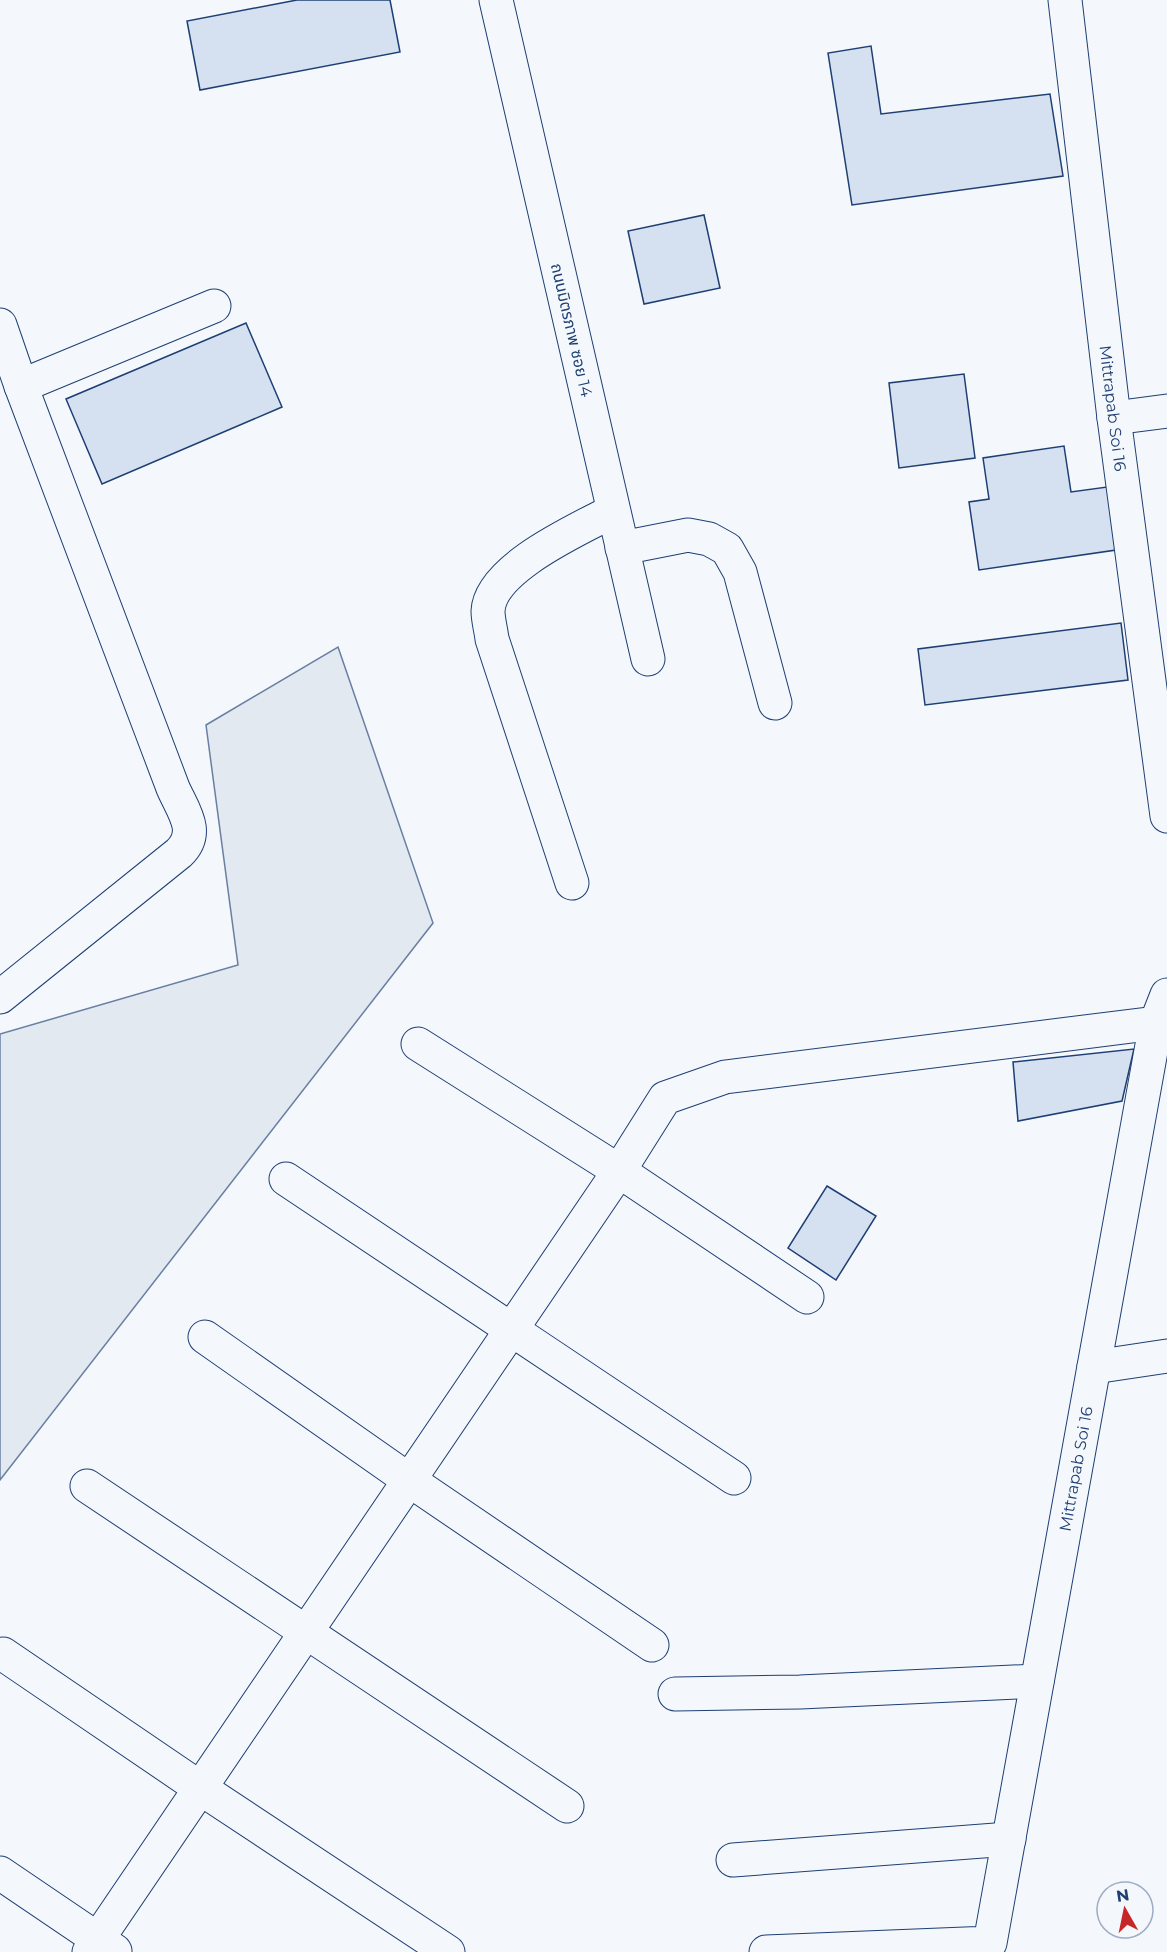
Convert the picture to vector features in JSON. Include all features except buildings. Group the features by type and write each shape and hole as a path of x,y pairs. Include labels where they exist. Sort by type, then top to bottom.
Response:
{"street":[{"name":"ถนนมิตรภาพ ซอย 14","path":"496,0 648,659"},
{"name":"Mittrapab Soi 16","path":"1065,0 1114,418 1167,816"},
{"path":"21,386 214,306"},
{"path":"0,325 21,386 190,827 190,837 186,846 179,853 0,997"},
{"path":"1114,418 1167,411"},
{"path":"572,883 492,639 488,610 496,589 507,575 543,548 613,511"},
{"path":"622,548 688,535 709,539 728,549 740,572 775,703"},
{"path":"0,1873 101,1948 200,1788 619,1171 665,1098 725,1077 1162,1009"},
{"name":"Mittrapab Soi 16","path":"766,1952 990,1943 1094,1367 1162,1009"},
{"path":"418,1044 619,1171 807,1297"},
{"path":"286,1179 734,1479"},
{"path":"206,1337 409,1480 652,1646"},
{"path":"1094,1367 1167,1356"},
{"path":"87,1486 567,1806"},
{"path":"3,1654 448,1952"},
{"path":"675,1694 800,1692 1037,1681"},
{"path":"733,1860 1009,1839"}],"shaded area":[{"path":"338,647 433,923 0,1480 0,1034 238,965 206,725"}]}
